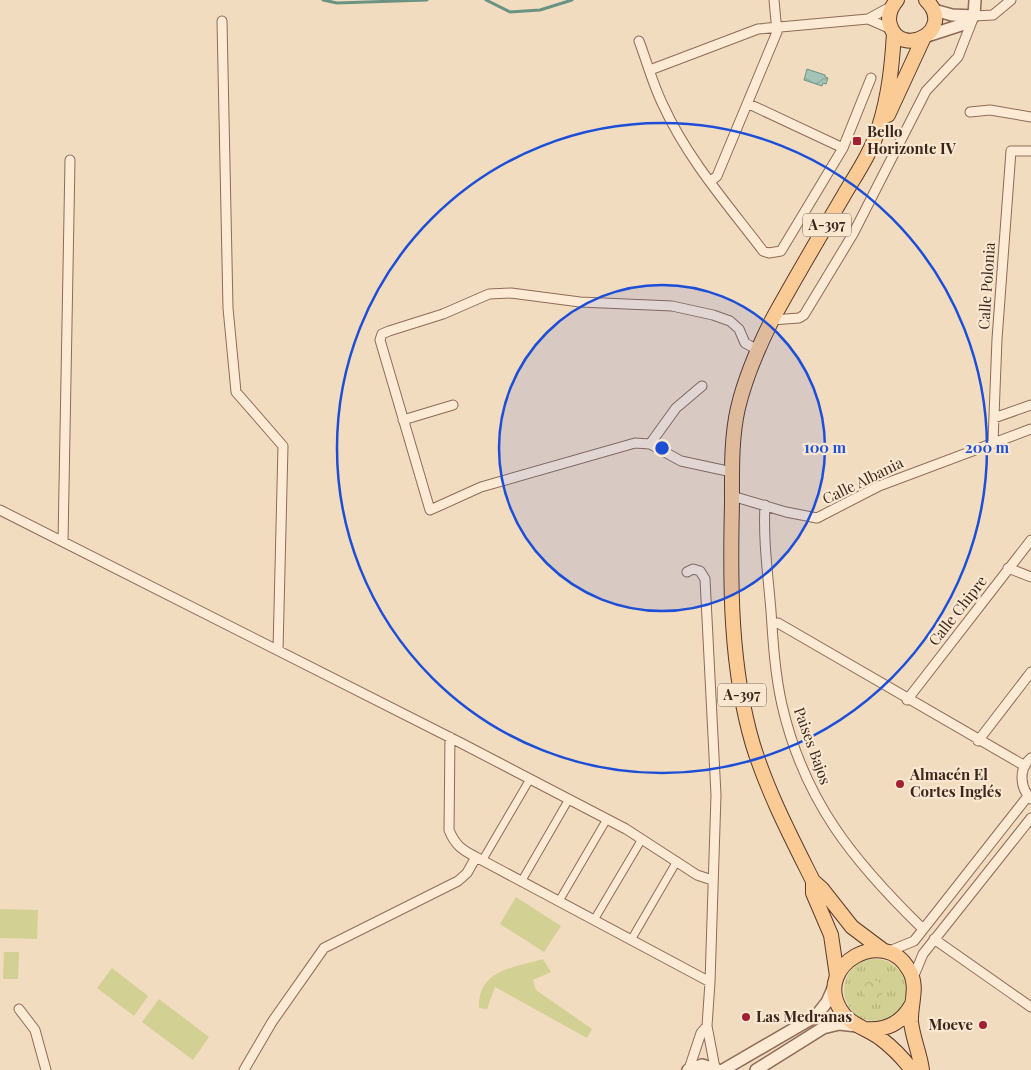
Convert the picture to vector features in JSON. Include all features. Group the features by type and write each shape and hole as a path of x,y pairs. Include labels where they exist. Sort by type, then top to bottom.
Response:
{"main road":[{"name":"A-397","path":"891,3 889,18 893,32 892,81 879,128 865,158 772,320 758,350 737,411 732,472 733,611 736,657 744,707 754,747 774,801 813,881 852,928 905,964 913,978"},
{"name":"A-397","path":"879,128 893,108 926,37 934,26 930,4"},
{"path":"893,32 909,41 926,37"},
{"name":"A-397","path":"813,881 813,893 831,935 836,980 834,992 839,1009 861,1027 891,1047 912,1070"},
{"path":"836,980 845,962 852,956 867,950 886,951"},
{"path":"913,978 911,1021 916,1054 922,1070"},
{"path":"861,1027 890,1027 904,1017 912,1003"}],"street":[{"path":"711,181 718,176 777,32 774,0"},
{"path":"772,320 799,318 804,315 853,234 926,91 958,57 974,16 975,0"},
{"path":"930,4 952,15 974,16 992,15 1011,0"},
{"path":"650,70 758,29 868,19 891,3"},
{"path":"926,37 964,24 974,16"},
{"path":"868,19 893,32"},
{"path":"222,21 228,308 236,392 284,446 278,650"},
{"path":"638,41 663,106 711,181 763,251 775,253 781,251 843,148 871,78"},
{"path":"749,104 843,148"},
{"path":"970,112 990,110 1031,117"},
{"name":"Calle Polonia","path":"993,442 997,339 1011,151 1031,151"},
{"path":"63,542 70,160"},
{"path":"732,472 681,461 662,453 650,444 635,443 560,463 482,487 430,510 380,340 382,334 443,314 489,294 511,294 580,302 672,306 713,314 730,321 739,329 745,343 758,350"},
{"path":"650,444 676,408 702,386"},
{"path":"403,420 453,405"},
{"path":"994,418 1031,405"},
{"name":"Calle Albania","path":"732,496 810,518 823,516 886,483 1031,429"},
{"name":"Paises Bajos","path":"765,505 764,529 772,624 782,704 789,733 810,786 850,852 890,897 923,929"},
{"path":"0,510 450,737 607,819 642,839 697,875 712,880"},
{"name":"Calle Chipre","path":"907,700 1031,540"},
{"path":"1008,568 1031,577"},
{"path":"686,572 693,569 700,571 705,579 716,795 707,1026 719,1069"},
{"path":"772,624 778,623 907,700 1025,766"},
{"path":"978,741 1031,672"},
{"path":"450,737 449,830 454,842 462,850 710,982"},
{"path":"886,951 908,945 1030,798 1023,786 1022,776 1025,766 1031,758"},
{"path":"244,1070 272,1022 324,948 458,881 467,874 479,859 530,779"},
{"path":"522,882 569,799"},
{"path":"913,978 923,954 934,939 1031,818"},
{"path":"559,902 607,819"},
{"path":"594,920 642,839"},
{"path":"631,940 677,861"},
{"path":"934,939 1031,1007"},
{"path":"689,1070 702,1065 719,1069 816,1016 827,1002 836,980"},
{"path":"19,1009 35,1030 46,1070"},
{"path":"756,1070 823,1028 839,1024 861,1027"},
{"path":"689,1070 702,1032 707,1026"}],"green space":[{"path":"516,897 561,926 544,952 500,924"},
{"path":"0,909 38,910 37,939 0,938"},
{"path":"4,952 19,952 18,979 3,979"},
{"path":"543,959 551,972 533,980 536,990 592,1029 587,1038 495,987 487,1009 479,1008 480,995 484,985 491,978 509,968"},
{"path":"875,959 887,962 897,968 903,978 906,990 903,1002 897,1012 887,1018 875,1021 863,1018 853,1012 847,1002 844,990 847,978 853,968 863,962"},
{"path":"112,968 148,996 134,1016 97,988"},
{"path":"869,980 877,980 883,986 883,994 877,1000 869,1000 863,994 863,986"},
{"path":"159,999 209,1037 193,1060 142,1022"}],"water":[{"path":"807,69 825,75 828,78 826,84 823,83 822,86 804,80"}],"waterway":[{"path":"323,0 337,3 427,0"},
{"path":"486,0 510,12 540,10 572,0"}],"place":[{"name":"Bello Horizonte IV","path":"857,141"},
{"name":"Almacén El Cortes Inglés","path":"900,784"},
{"name":"Las Medranas","path":"746,1017"},
{"name":"Moeve","path":"983,1025"}]}
